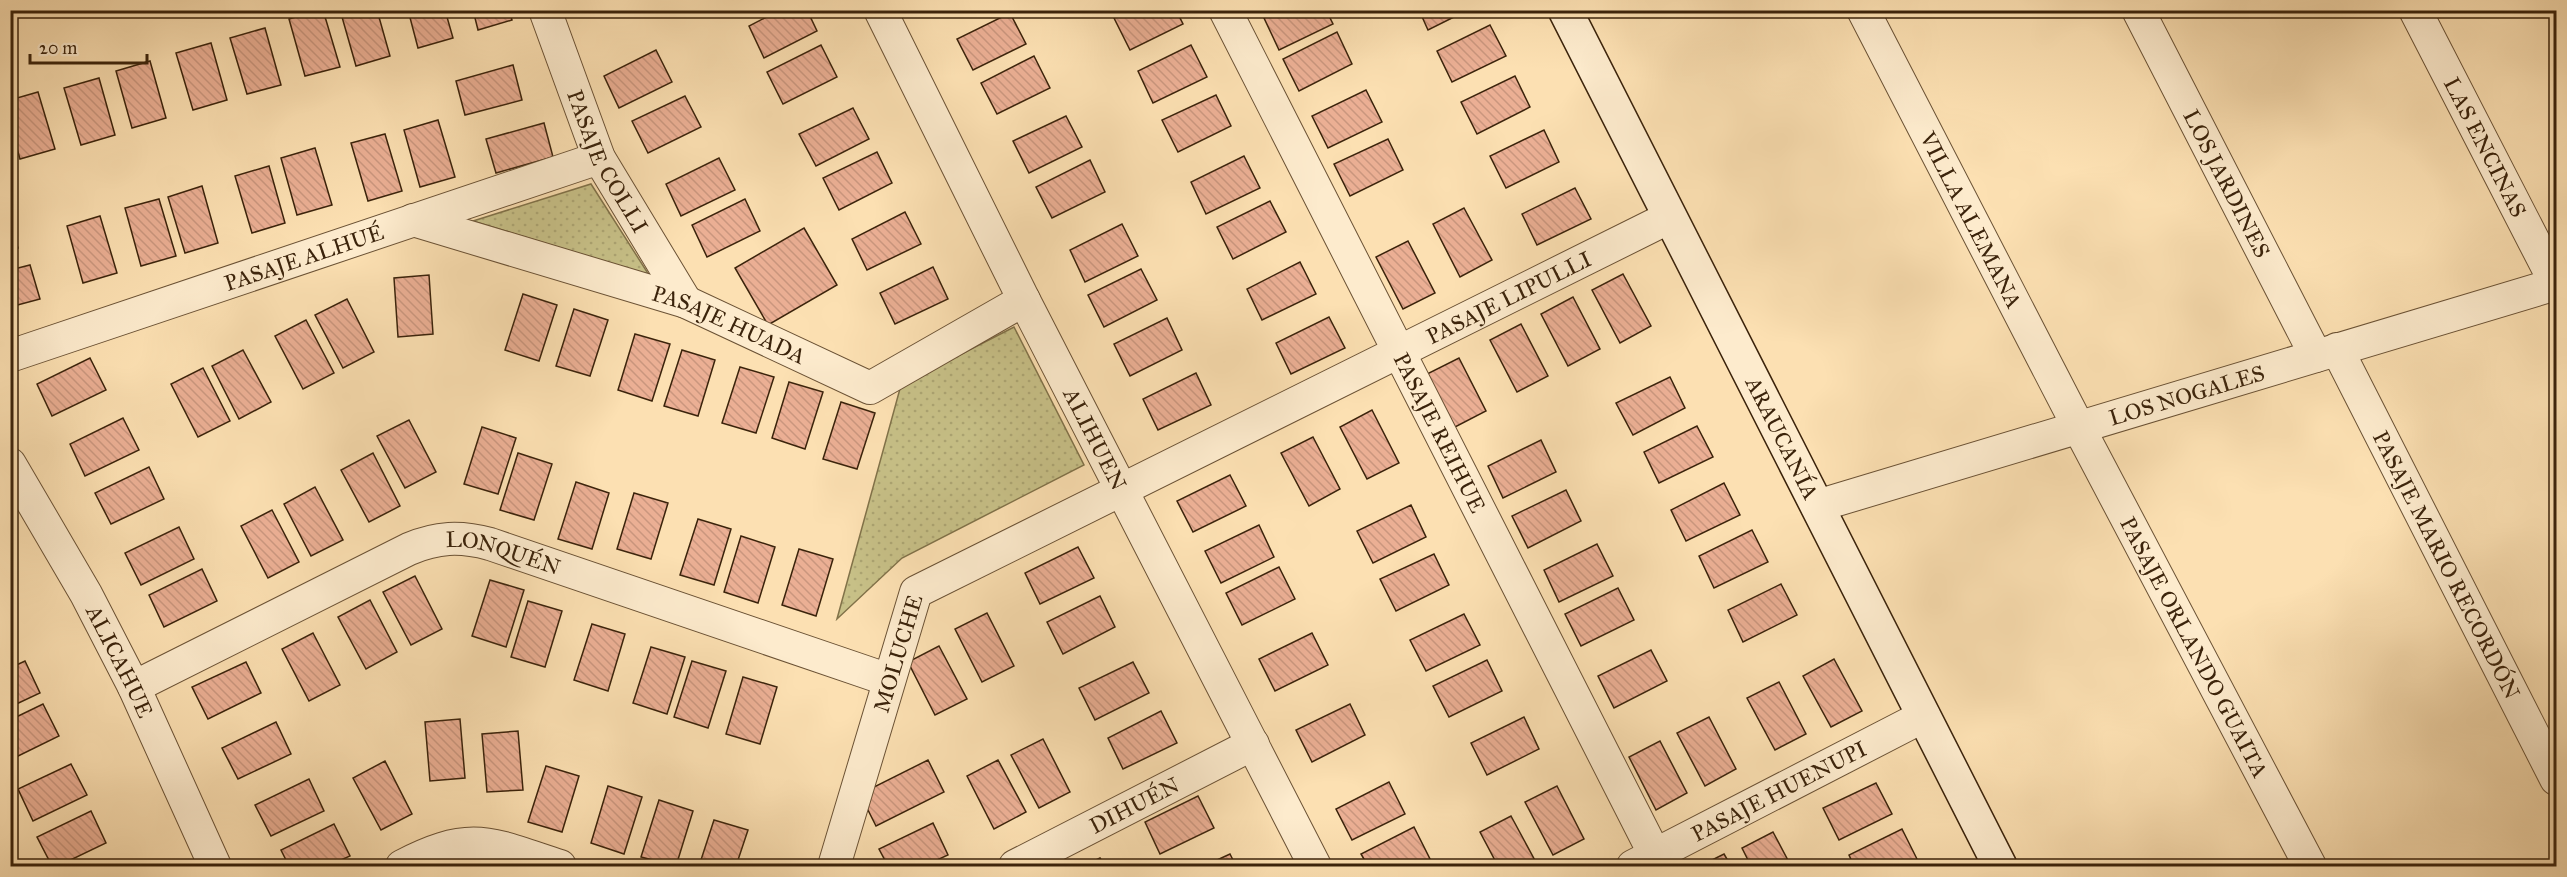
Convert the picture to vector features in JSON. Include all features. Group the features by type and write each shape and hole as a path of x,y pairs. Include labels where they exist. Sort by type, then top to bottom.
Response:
{"street":[{"name":"PASAJE COLLI","path":"545,10 599,158 686,302"},
{"name":"ALIHUEN","path":"880,10 1024,300 1316,867"},
{"name":"PASAJE REIHUE","path":"1224,10 1398,351 1644,861"},
{"name":"ARAUCANÍA","path":"1565,10 2000,867"},
{"name":"VILLA ALEMANA","path":"1863,10 2079,428"},
{"name":"LOS JARDINES","path":"2138,10 2326,353"},
{"name":"LAS ENCINAS","path":"2415,10 2556,284"},
{"name":"PASAJE ALHUÉ","path":"10,356 599,158"},
{"name":"PASAJE LIPULLI","path":"1122,489 1670,217"},
{"name":"PASAJE HUADA","path":"413,220 686,302 870,388 1024,300"},
{"name":"LOS NOGALES","path":"1817,506 2556,284"},
{"name":"PASAJE MARIO RECORDÓN","path":"2326,353 2556,779"},
{"name":"PASAJE ORLANDO GUAITA","path":"2079,428 2310,867"},
{"name":"ALICAHUE","path":"10,464 86,594 134,687 215,867"},
{"name":"MOLUCHE","path":"834,867 916,592 1122,489"},
{"name":"LONQUÉN","path":"134,687 409,549 427,541 446,538 469,538 490,544 889,680"},
{"name":"PASAJE HUENUPI","path":"1644,861 1924,716"},
{"name":"DIHUÉN","path":"1014,867 1253,744"},
{"path":"402,867 447,846 467,842 504,848 560,867"}],"shaded area":[{"path":"591,184 649,275 473,221"},
{"path":"1014,327 1084,465 902,558 837,619 901,385"}],"building":[{"path":"323,10 340,67 305,76 289,19"},
{"path":"340,10 377,10 390,56 356,66"},
{"path":"408,10 445,10 453,38 418,48"},
{"path":"473,10 509,10 512,20 478,30"},
{"path":"780,10 807,10 817,31 764,58 749,26"},
{"path":"1129,10 1176,10 1183,24 1130,50 1114,18"},
{"path":"1279,10 1326,10 1333,24 1279,50 1264,18"},
{"path":"1419,10 1468,10 1428,30"},
{"path":"1010,13 1026,44 973,70 957,39"},
{"path":"1490,25 1506,56 1452,82 1437,51"},
{"path":"265,28 281,85 247,94 230,38"},
{"path":"1337,32 1352,64 1299,91 1283,59"},
{"path":"211,43 227,100 193,110 176,53"},
{"path":"821,45 837,77 783,104 767,72"},
{"path":"1191,45 1207,77 1153,103 1138,71"},
{"path":"656,50 672,82 619,108 604,76"},
{"path":"1034,56 1050,88 997,114 981,83"},
{"path":"150,61 166,118 132,128 116,71"},
{"path":"513,65 522,100 465,115 456,81"},
{"path":"1515,76 1530,107 1477,134 1461,102"},
{"path":"99,78 115,135 81,145 64,88"},
{"path":"1366,90 1382,122 1328,148 1312,116"},
{"path":"38,92 55,149 20,159 10,124 10,100"},
{"path":"1216,95 1231,126 1178,152 1162,120"},
{"path":"685,96 701,127 648,153 632,121"},
{"path":"853,108 869,139 816,166 799,134"},
{"path":"1066,116 1082,147 1029,173 1013,141"},
{"path":"438,120 455,177 420,187 404,130"},
{"path":"544,123 553,157 496,173 486,139"},
{"path":"1544,130 1559,162 1506,188 1490,156"},
{"path":"385,134 402,191 368,201 351,143"},
{"path":"1388,139 1403,170 1350,196 1334,164"},
{"path":"315,148 332,205 297,215 281,158"},
{"path":"877,152 892,183 839,210 823,178"},
{"path":"1244,156 1260,188 1206,214 1191,182"},
{"path":"719,158 735,190 681,216 666,184"},
{"path":"1090,160 1105,192 1052,218 1036,187"},
{"path":"269,166 285,223 252,233 235,176"},
{"path":"202,186 218,243 185,253 168,197"},
{"path":"1575,188 1591,219 1537,245 1522,214"},
{"path":"159,199 176,256 141,266 125,208"},
{"path":"745,199 760,231 707,257 692,225"},
{"path":"1270,201 1286,232 1233,259 1217,227"},
{"path":"1464,208 1492,260 1460,277 1433,224"},
{"path":"905,212 921,244 867,270 852,239"},
{"path":"100,216 117,273 83,283 67,226"},
{"path":"10,222 18,248 10,250"},
{"path":"1122,224 1138,256 1085,282 1070,250"},
{"path":"804,228 837,285 768,325 735,268"},
{"path":"1408,241 1435,293 1403,309 1376,257"},
{"path":"1300,262 1316,294 1262,320 1247,289"},
{"path":"30,265 40,299 10,307 10,270"},
{"path":"933,267 948,299 895,324 880,293"},
{"path":"1141,269 1157,300 1104,327 1088,295"},
{"path":"1623,274 1651,326 1620,343 1592,290"},
{"path":"429,275 433,334 398,337 394,278"},
{"path":"523,294 557,305 539,361 505,350"},
{"path":"1573,297 1600,349 1568,366 1541,314"},
{"path":"347,299 374,352 343,368 315,315"},
{"path":"574,309 608,320 590,376 556,366"},
{"path":"1329,317 1345,348 1291,374 1276,343"},
{"path":"1167,318 1182,350 1130,376 1114,344"},
{"path":"306,320 334,373 303,389 275,336"},
{"path":"1521,324 1548,376 1517,392 1490,340"},
{"path":"635,334 670,344 652,401 618,390"},
{"path":"243,350 271,402 239,419 212,366"},
{"path":"682,350 715,360 698,416 664,406"},
{"path":"90,358 106,390 52,416 37,384"},
{"path":"1459,358 1486,411 1455,427 1427,374"},
{"path":"740,367 774,377 756,433 722,423"},
{"path":"203,368 230,421 198,437 171,384"},
{"path":"1196,373 1211,405 1158,430 1143,399"},
{"path":"1670,377 1685,408 1633,435 1616,403"},
{"path":"789,382 823,392 805,449 772,438"},
{"path":"841,402 875,413 857,469 823,459"},
{"path":"1372,410 1399,463 1367,479 1340,427"},
{"path":"123,418 139,450 85,476 70,444"},
{"path":"409,420 436,472 405,488 377,436"},
{"path":"1697,426 1713,457 1659,483 1644,452"},
{"path":"482,427 516,438 498,494 464,484"},
{"path":"1313,437 1340,489 1309,506 1281,453"},
{"path":"1541,440 1556,472 1503,498 1488,466"},
{"path":"373,453 400,506 369,522 341,470"},
{"path":"518,453 552,464 534,520 500,510"},
{"path":"149,467 164,499 111,524 95,493"},
{"path":"1230,475 1246,506 1193,532 1177,501"},
{"path":"576,482 609,493 592,549 558,539"},
{"path":"1724,483 1740,515 1686,541 1671,510"},
{"path":"315,487 343,540 311,556 284,504"},
{"path":"1566,490 1581,521 1528,548 1512,516"},
{"path":"634,493 668,503 651,559 617,549"},
{"path":"1411,505 1426,537 1373,563 1357,531"},
{"path":"272,510 299,562 268,578 241,526"},
{"path":"698,519 731,529 714,585 680,575"},
{"path":"1259,525 1274,557 1221,583 1205,551"},
{"path":"179,527 194,559 141,585 125,553"},
{"path":"1752,530 1768,562 1714,588 1699,556"},
{"path":"741,536 775,547 758,603 724,592"},
{"path":"1597,544 1613,576 1559,602 1544,570"},
{"path":"1078,547 1094,578 1040,604 1025,573"},
{"path":"799,549 833,559 816,616 782,605"},
{"path":"1434,554 1449,585 1396,611 1380,579"},
{"path":"1279,567 1295,599 1242,625 1226,593"},
{"path":"202,569 217,601 164,627 149,595"},
{"path":"415,576 442,629 411,645 383,592"},
{"path":"490,580 524,590 506,647 472,636"},
{"path":"1781,584 1797,615 1743,642 1728,610"},
{"path":"1618,588 1634,620 1581,646 1565,614"},
{"path":"1100,596 1115,627 1063,654 1047,622"},
{"path":"370,600 397,652 366,669 338,617"},
{"path":"528,601 562,611 545,667 511,657"},
{"path":"987,613 1014,666 982,682 955,629"},
{"path":"1464,614 1480,645 1426,671 1410,640"},
{"path":"592,624 625,634 608,691 574,680"},
{"path":"313,633 340,685 309,701 282,649"},
{"path":"1312,633 1328,665 1275,691 1259,659"},
{"path":"939,646 967,699 935,715 908,662"},
{"path":"651,647 685,657 667,714 633,703"},
{"path":"1651,650 1667,681 1614,708 1598,676"},
{"path":"1834,659 1862,711 1831,727 1803,676"},
{"path":"1487,660 1502,691 1449,717 1433,686"},
{"path":"25,661 40,693 10,707 10,668"},
{"path":"692,661 726,671 708,728 674,717"},
{"path":"246,662 261,693 208,719 192,687"},
{"path":"1133,662 1149,693 1095,720 1079,688"},
{"path":"743,677 777,687 760,744 726,734"},
{"path":"1779,682 1806,734 1775,750 1747,698"},
{"path":"43,704 59,736 10,760 10,720"},
{"path":"1350,704 1365,735 1312,762 1296,730"},
{"path":"1161,711 1177,743 1123,769 1108,738"},
{"path":"1524,717 1539,749 1487,775 1471,743"},
{"path":"1709,717 1736,769 1705,786 1677,733"},
{"path":"460,719 465,778 430,781 425,722"},
{"path":"276,722 291,754 238,779 222,748"},
{"path":"518,731 523,790 487,792 482,734"},
{"path":"1043,739 1070,792 1039,808 1011,755"},
{"path":"1660,741 1687,793 1656,810 1629,757"},
{"path":"928,760 944,792 876,826 860,794"},
{"path":"998,760 1026,812 994,829 967,776"},
{"path":"385,761 412,814 381,830 353,778"},
{"path":"71,764 87,795 33,821 18,789"},
{"path":"546,766 579,776 562,832 528,822"},
{"path":"309,779 324,811 271,836 255,805"},
{"path":"1389,782 1405,814 1352,840 1336,809"},
{"path":"1876,783 1892,814 1839,840 1823,808"},
{"path":"608,786 642,797 624,854 591,843"},
{"path":"1557,786 1584,839 1553,855 1525,802"},
{"path":"1198,796 1214,828 1160,854 1145,822"},
{"path":"659,800 693,811 676,866 641,857"},
{"path":"91,811 106,843 58,866 52,866 37,837"},
{"path":"1511,816 1538,866 1498,866 1480,832"},
{"path":"714,820 748,830 736,866 699,866"},
{"path":"933,823 948,855 924,866 888,866 879,849"},
{"path":"334,824 350,856 328,866 289,866 281,850"},
{"path":"1414,827 1430,859 1415,866 1368,866 1361,854"},
{"path":"1902,829 1918,861 1906,866 1854,866 1849,855"},
{"path":"1773,832 1791,866 1751,866 1742,848"},
{"path":"1230,854 1236,866 1204,866"},
{"path":"1724,854 1731,866 1700,866"},
{"path":"1100,858 1105,866 1083,866"}]}
